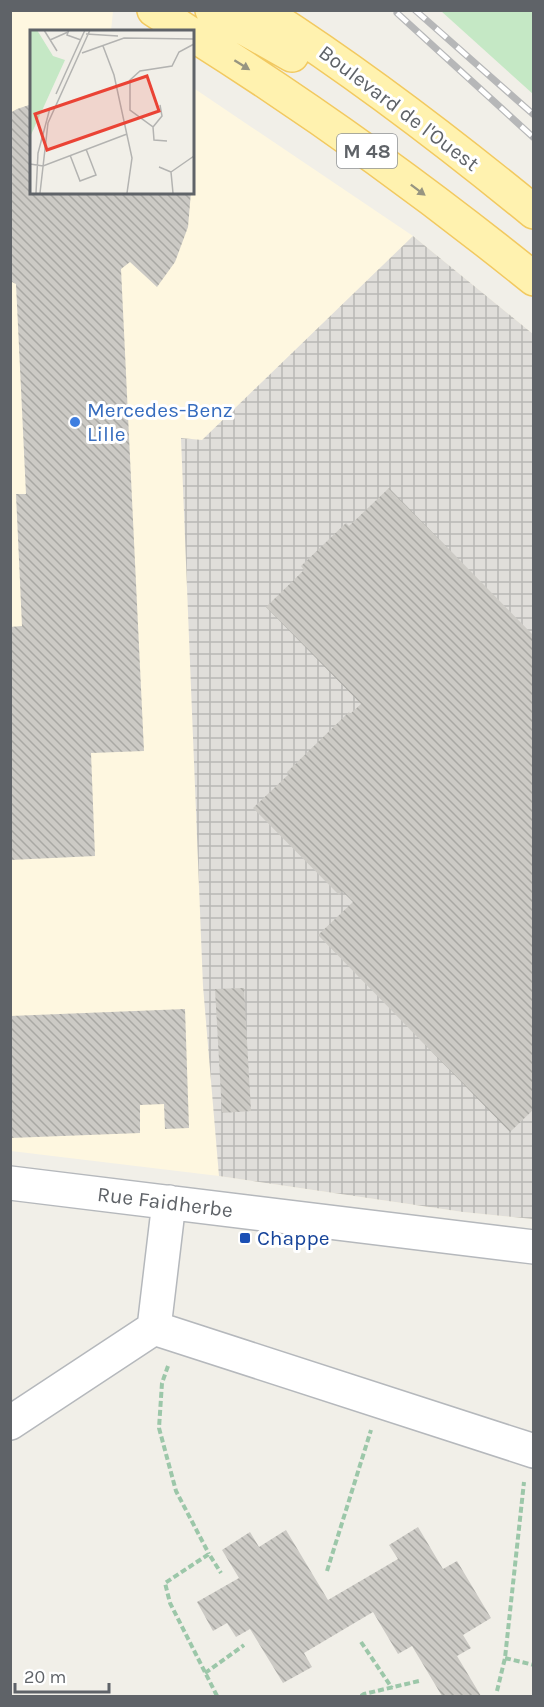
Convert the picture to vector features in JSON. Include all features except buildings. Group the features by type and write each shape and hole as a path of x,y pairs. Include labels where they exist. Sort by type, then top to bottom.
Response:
{"main road":[{"path":"154,10 185,30"},
{"path":"212,10 433,132"},
{"name":"Boulevard de l'Ouest","path":"260,10 336,60 433,132 534,212"},
{"name":"M 48","path":"194,35 294,99 361,146 534,279"}],"street":[{"name":"Rue Faidherbe","path":"10,1183 534,1247"},
{"path":"166,1332 169,1202"},
{"path":"10,1423 166,1332 531,1450"}],"path":[{"path":"166,1332 159,1428 176,1491 209,1554 222,1573"},
{"path":"327,1571 381,1401"},
{"path":"497,1691 505,1658 531,1450"},
{"path":"209,1554 165,1583 170,1603 217,1696"},
{"path":"361,1642 392,1688"},
{"path":"206,1672 244,1645"},
{"path":"505,1658 534,1665"},
{"path":"361,1696 419,1681"}],"shaded area":[{"path":"11,11 113,11 111,30 30,30 30,194 194,194 194,88 413,236 533,334 533,1219 463,1212 219,1176 11,1151"},
{"path":"413,236 533,334 533,1219 463,1212 219,1176 203,986 181,438 202,440"}],"green space":[{"path":"441,11 533,11 533,94"}],"railway":[{"path":"415,10 534,115"},
{"path":"397,13 534,138"}],"place":[{"name":"Mercedes-Benz Lille","path":"75,422"},
{"name":"Chappe","path":"245,1238"}]}
